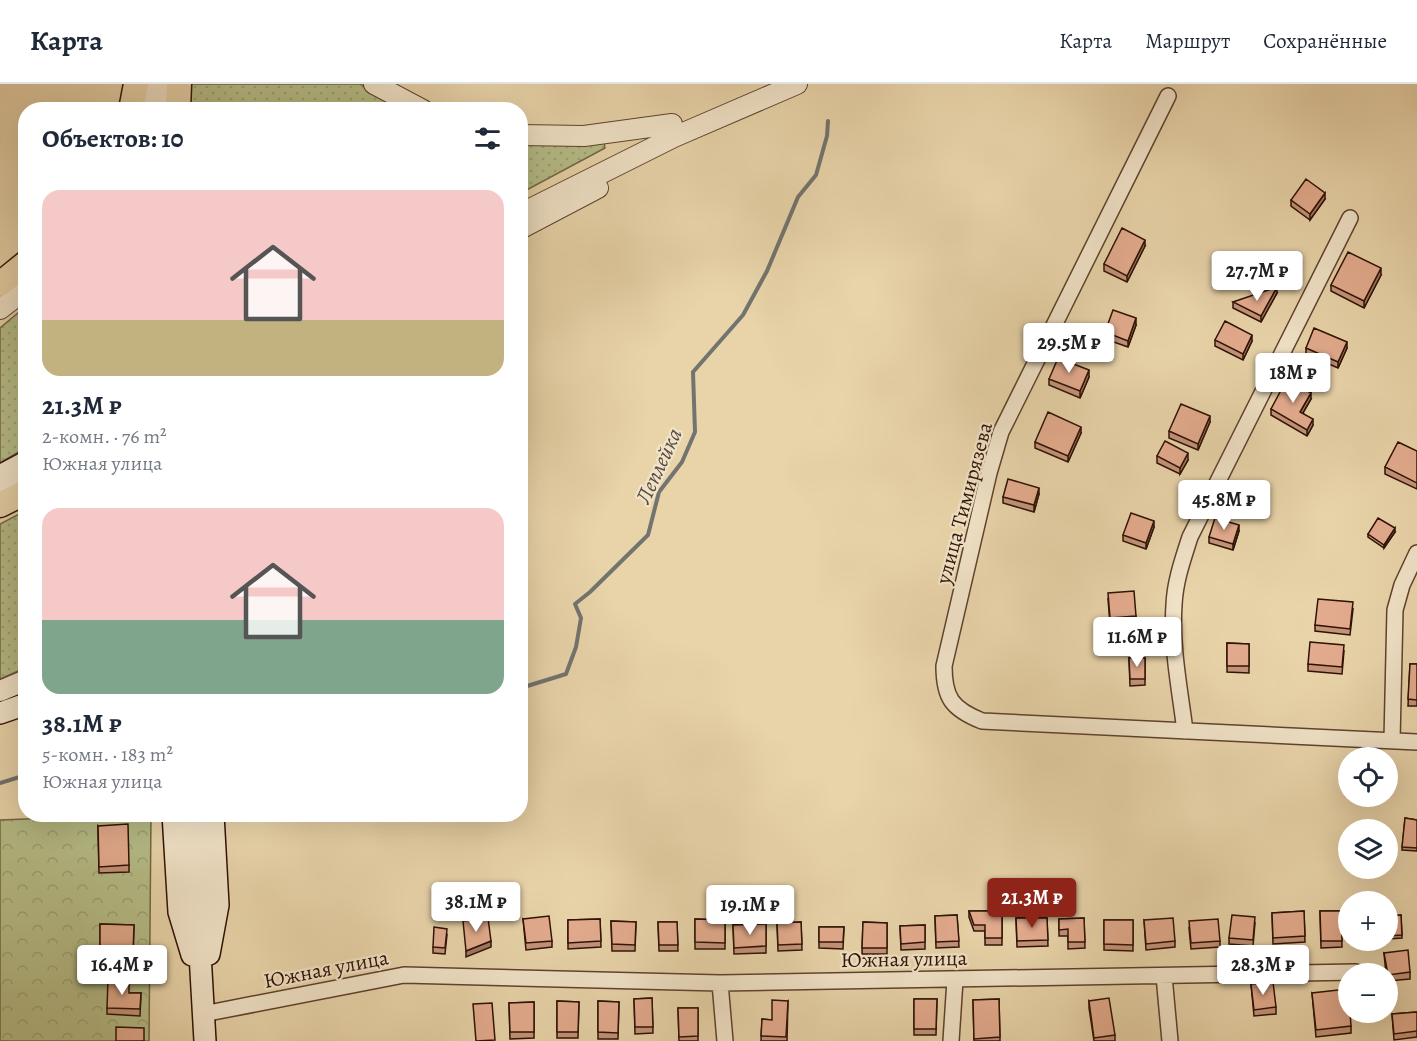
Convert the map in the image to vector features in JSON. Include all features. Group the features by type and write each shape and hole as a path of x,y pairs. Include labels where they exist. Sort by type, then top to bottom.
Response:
{"main road":[{"path":"133,102 136,84"},
{"path":"136,84 136,102"},
{"path":"149,102 150,84"},
{"path":"166,102 167,84"},
{"path":"178,102 179,84"},
{"path":"0,284 18,269"},
{"path":"0,476 18,466"},
{"path":"0,505 18,496"},
{"path":"0,713 18,707"},
{"path":"174,822 180,912 202,990"},
{"path":"192,822 205,1041"},
{"path":"202,990 218,905 213,822"}],"street":[{"path":"374,84 408,102"},
{"path":"528,197 672,124 762,92 797,84"},
{"path":"528,221 664,142 762,92"},
{"name":"улица Тимирязева","path":"1168,96 1001,432 989,473 944,666 944,684 951,701 964,714 982,720 1185,731"},
{"path":"528,136 584,136 672,124"},
{"path":"1350,218 1190,537 1180,567 1174,603 1173,637 1185,731 1417,742"},
{"path":"0,309 18,295"},
{"path":"0,491 18,482"},
{"path":"1392,740 1395,610 1402,585 1417,553"},
{"path":"0,691 18,683"},
{"name":"Южная улица","path":"203,1014 404,975 720,983 1338,972"},
{"path":"1164,976 1170,1041"},
{"path":"951,1041 955,980"},
{"path":"720,983 725,1041"}],"green space":[{"path":"186,84 360,84 392,102 186,102"},
{"path":"528,142 604,142 605,148 528,189"},
{"path":"18,313 18,452 0,463 0,328"},
{"path":"18,515 18,671 0,679 0,524"},
{"path":"0,820 151,822 149,1041 0,1041"}],"building":[{"path":"1306,179 1325,193 1310,214 1291,200"},
{"path":"1122,228 1145,240 1127,276 1104,264"},
{"path":"1348,252 1381,268 1364,301 1331,285"},
{"path":"1277,287 1261,316 1233,302"},
{"path":"1113,310 1136,318 1128,341 1105,332"},
{"path":"1225,321 1252,335 1243,354 1215,340"},
{"path":"1314,328 1347,342 1338,362 1306,348"},
{"path":"1058,358 1089,370 1080,391 1049,379"},
{"path":"1287,379 1311,393 1300,412 1313,419 1307,430 1271,409"},
{"path":"1181,404 1210,416 1198,444 1169,431"},
{"path":"1048,412 1081,427 1068,456 1035,442"},
{"path":"1165,441 1188,453 1180,468 1157,456"},
{"path":"1398,442 1417,451 1417,483 1385,467"},
{"path":"1008,479 1039,488 1034,505 1003,497"},
{"path":"1131,513 1154,521 1146,543 1123,535"},
{"path":"1215,518 1239,525 1233,544 1209,537"},
{"path":"1378,518 1395,528 1384,545 1368,534"},
{"path":"1134,591 1136,616 1110,618 1108,593"},
{"path":"1318,599 1353,602 1350,629 1315,625"},
{"path":"1310,642 1344,645 1342,667 1308,664"},
{"path":"1227,643 1249,644 1249,666 1227,666"},
{"path":"1129,658 1145,658 1145,679 1130,679"},
{"path":"1410,664 1417,664 1417,700 1408,699"},
{"path":"1405,818 1417,820 1417,848 1402,847"},
{"path":"128,824 129,865 99,867 98,826"},
{"path":"969,911 1002,911 1002,938 985,938 985,925 974,925"},
{"path":"1304,911 1305,936 1273,938 1272,913"},
{"path":"1320,911 1338,911 1338,941 1321,941"},
{"path":"957,915 959,941 936,942 935,916"},
{"path":"1232,915 1255,917 1253,940 1229,938"},
{"path":"1398,915 1401,915 1402,935 1398,935"},
{"path":"549,916 552,941 526,943 523,919"},
{"path":"488,918 491,941 466,951 463,921"},
{"path":"1016,918 1047,918 1048,940 1017,941"},
{"path":"1084,918 1085,942 1068,942 1068,929 1059,930 1059,919"},
{"path":"1173,918 1175,941 1146,944 1144,920"},
{"path":"600,919 601,941 568,943 568,920"},
{"path":"695,919 725,920 725,943 695,942"},
{"path":"1218,919 1220,941 1191,943 1189,921"},
{"path":"1104,920 1133,920 1133,945 1104,944"},
{"path":"611,921 636,922 635,945 612,944"},
{"path":"658,922 677,922 678,945 659,945"},
{"path":"801,922 802,944 778,945 777,923"},
{"path":"863,922 887,923 887,948 862,948"},
{"path":"100,924 134,925 133,953 100,952"},
{"path":"766,924 766,946 734,948 733,925"},
{"path":"925,925 925,942 901,944 900,926"},
{"path":"434,927 447,929 445,948 433,947"},
{"path":"819,927 844,927 843,942 819,942"},
{"path":"1408,950 1410,972 1398,974 1398,963 1386,963 1384,953"},
{"path":"108,979 129,980 129,993 141,993 140,1009 107,1008"},
{"path":"1273,982 1276,1007 1254,1010 1251,984"},
{"path":"1338,990 1338,1023 1351,1023 1351,1026 1316,1030 1312,993"},
{"path":"652,998 653,1027 635,1027 634,999"},
{"path":"1109,998 1115,1035 1094,1038 1089,1001"},
{"path":"914,999 937,999 936,1029 914,1029"},
{"path":"999,999 1000,1037 974,1039 973,1000"},
{"path":"772,1000 788,1001 786,1037 761,1036 762,1019 772,1020"},
{"path":"557,1001 579,1002 578,1032 557,1032"},
{"path":"598,1001 619,1002 618,1033 598,1032"},
{"path":"534,1002 534,1032 510,1032 509,1003"},
{"path":"492,1003 495,1040 476,1041 473,1004"},
{"path":"678,1008 698,1008 698,1036 679,1037"},
{"path":"1417,1012 1417,1031 1394,1034 1393,1023 1398,1023 1398,1014"},
{"path":"116,1027 144,1028 144,1041 116,1041"}],"waterway":[{"name":"Леплейка","path":"528,686 566,674 576,647 581,618 575,604 648,535 659,492 682,462 695,432 693,372 743,315 767,271 798,197 816,175 827,136 828,121"},
{"name":"Леплейка","path":"0,783 18,777"}]}
